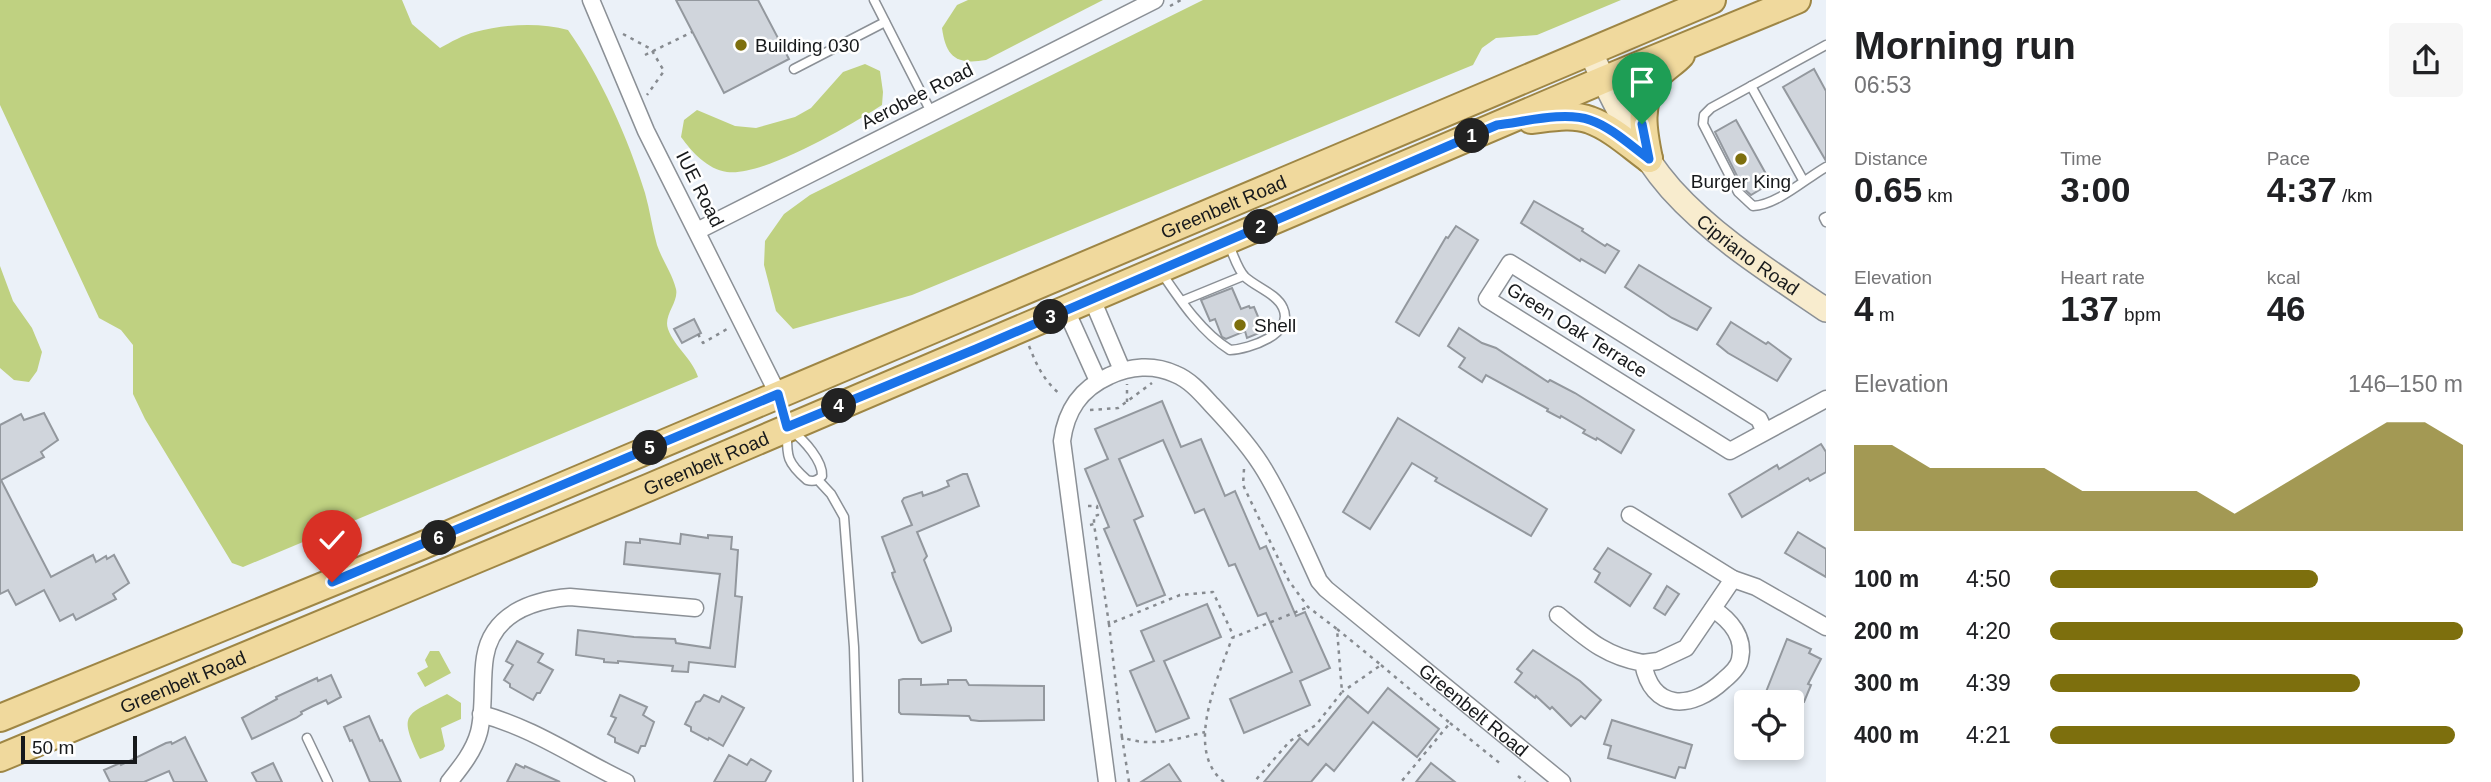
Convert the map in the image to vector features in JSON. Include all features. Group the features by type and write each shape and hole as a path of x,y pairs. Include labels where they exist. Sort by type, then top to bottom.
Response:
{"main road":[{"name":"Greenbelt Road","path":"0,717 408,551 1712,0"},
{"name":"Greenbelt Road","path":"0,758 650,487 1497,125 1797,0"},
{"path":"1649,159 1642,124 1645,99 1657,76 1695,42"},
{"path":"1497,125 1558,116 1589,119 1649,159"}],"street":[{"name":"IUE Road","path":"592,0 646,131 778,394"},
{"name":"Aerobee Road","path":"697,231 1155,0"},
{"name":"Cipriano Road","path":"1590,51 1603,80 1649,159 1671,188 1713,229 1826,310"},
{"name":"Green Oak Terrace","path":"1765,432 1759,419 1510,263 1487,299 1730,451 1826,399"},
{"path":"1091,299 1126,379"},
{"path":"1066,310 1098,381"},
{"name":"Greenbelt Road","path":"1107,782 1062,441 1064,426 1098,381 1126,379 1138,367 1178,375 1198,390 1218,411 1263,468 1319,581 1326,589 1562,782"},
{"path":"1630,515 1734,579 1756,587 1826,627"},
{"path":"1558,615 1598,648 1625,660 1643,663 1665,658 1686,648 1734,579"},
{"path":"449,782 474,746 479,730 485,656 490,641 500,624 514,612 530,604 569,597 695,608"},
{"path":"1643,663 1650,686 1672,702 1692,701 1720,684 1736,668 1740,659 1740,648 1734,626 1713,609"},
{"path":"481,714 529,731 626,782"}],"lane":[{"path":"874,0 931,112"},
{"path":"794,69 885,22"},
{"path":"1826,45 1712,108 1704,115 1703,124 1738,191 1753,206 1761,206 1779,198 1826,167"},
{"path":"1751,86 1803,180"},
{"path":"1159,270 1211,334 1230,350 1256,346 1274,335 1285,316 1282,306 1243,276 1227,241"},
{"path":"1182,301 1243,276"},
{"path":"778,394 787,427 785,444 792,463 807,480 818,480 823,472 819,464 802,439 787,427"},
{"path":"818,480 831,494 844,517 855,647 858,782"},
{"path":"307,738 328,782"}],"path":[{"path":"619,32 652,51 664,71 648,91 648,101"},
{"path":"645,55 692,32"},
{"path":"698,334 703,343 743,321"},
{"path":"1029,346 1042,376 1050,386 1079,406 1103,410 1118,408 1155,381 1143,380"},
{"path":"1126,379 1126,404"},
{"path":"1244,466 1243,485 1289,581 1308,607 1502,765"},
{"path":"1081,507 1097,506 1098,515 1094,516 1094,524 1110,624 1129,782"},
{"path":"1084,527 1094,524"},
{"path":"1110,624 1180,596 1213,593 1234,637 1213,693 1205,732 1206,755 1217,776 1224,782"},
{"path":"1234,637 1308,607"},
{"path":"1337,629 1342,692"},
{"path":"1254,782 1290,741 1316,725 1342,692 1381,665"},
{"path":"1401,782 1450,723"},
{"path":"1122,737 1135,742 1164,743 1205,732"},
{"path":"1518,776 1525,782"}],"green space":[{"path":"0,0 402,0 412,24 440,48 471,33 498,27 534,25 568,30 602,87 631,152 645,193 657,245 676,289 668,329 698,377 243,567 232,563 145,419 133,394 133,345 121,330 99,318 0,105"},
{"path":"968,0 1103,0 986,60 967,61 954,57 950,52 942,28 957,5"},
{"path":"1203,0 1621,0 1537,35 1496,38 1482,48 1473,65 912,295 793,329 776,311 764,265 765,241 784,214 810,195"},
{"path":"865,64 880,71 882,105 850,125 784,158 743,171 727,172 707,164 681,137 684,120 697,110 735,126 756,128 795,117 811,108 843,72"},
{"path":"0,266 13,301 32,328 42,352 37,371 29,382 14,380 0,368"},
{"path":"430,651 439,651 451,673 425,687 417,673 428,667 425,660"},
{"path":"447,694 461,703 461,719 441,728 445,746 443,750 420,759 409,732 409,717"}],"building":[{"name":"Building 030","path":"676,0 758,0 789,59 724,93"},
{"path":"1814,69 1826,91 1826,161 1783,87"},
{"name":"Burger King","path":"1736,120 1771,183 1751,195 1743,188 1715,132"},
{"path":"1534,201 1583,229 1582,231 1605,246 1607,244 1619,251 1605,273 1581,259 1580,261 1521,223"},
{"path":"1456,226 1478,240 1419,336 1396,322 1446,237 1448,238"},
{"path":"1639,265 1711,308 1697,330 1672,318 1625,287"},
{"path":"1232,288 1241,309 1254,307 1264,331 1247,338 1245,331 1226,339 1222,337 1215,319 1210,321 1201,300"},
{"path":"694,319 701,333 682,343 674,329"},
{"path":"1731,322 1766,344 1768,342 1791,359 1777,381 1717,344"},
{"path":"1459,328 1548,382 1550,380 1575,393 1634,430 1621,453 1486,375 1482,382 1459,367 1465,358 1448,346"},
{"path":"1162,401 1181,447 1201,439 1225,496 1235,491 1260,549 1266,546 1296,616 1305,612 1330,668 1300,681 1310,705 1244,733 1230,699 1292,672 1266,613 1258,616 1235,564 1229,566 1204,509 1195,513 1163,440 1119,459 1143,516 1134,520 1165,595 1137,606 1104,529 1109,527 1085,469 1108,459 1095,429"},
{"path":"44,413 58,440 41,452 44,457 1,480 51,577 93,555 96,562 114,555 129,583 113,594 116,599 76,620 73,614 60,621 44,590 16,605 8,590 0,594 0,425 21,414 24,420"},
{"path":"1398,418 1547,509 1531,536 1435,481 1437,478 1412,463 1370,529 1343,512"},
{"path":"1821,444 1826,452 1826,472 1810,481 1808,478 1742,517 1729,494 1777,465 1779,469"},
{"path":"967,474 979,506 917,532 927,556 924,560 951,628 951,631 922,643 893,577 892,573 895,572 882,537 912,525 902,501 904,498 922,492 923,496 937,491 949,486 947,481"},
{"path":"1798,532 1826,549 1826,577 1785,553"},
{"path":"681,534 708,538 708,535 732,537 731,549 738,550 735,596 742,597 735,667 689,662 688,672 672,671 673,666 604,662 604,659 576,655 578,630 675,639 676,643 710,648 720,574 624,564 626,542 640,543 640,539 680,544"},
{"path":"1608,548 1651,574 1630,606 1595,582 1600,573 1594,569"},
{"path":"1667,586 1679,594 1665,615 1654,608"},
{"path":"1207,604 1221,637 1164,661 1189,718 1156,732 1130,671 1154,661 1141,631"},
{"path":"1787,639 1811,649 1809,653 1821,659 1808,684 1811,685 1804,702 1804,690 1767,690"},
{"path":"517,641 543,654 538,662 553,670 533,700 510,687 504,680 513,665 506,661"},
{"path":"1533,650 1580,681 1601,700 1585,719 1581,716 1571,726 1552,707 1550,709 1515,682 1522,673 1517,669"},
{"path":"331,675 341,697 328,704 326,700 313,706 296,718 252,739 242,718 277,699 276,697 317,678 318,681"},
{"path":"921,679 921,685 966,680 969,685 1044,686 1044,720 979,721 971,720 969,716 901,714 899,680"},
{"path":"1388,688 1439,729 1417,757 1373,722 1334,771 1326,764 1311,782 1264,782 1300,738 1308,745 1348,696 1368,713"},
{"path":"620,695 647,707 643,715 654,722 645,746 641,746 638,753 615,742 615,738 608,734 616,718 611,716"},
{"path":"704,695 719,702 722,696 744,708 723,746 691,731 691,727 685,724 696,702"},
{"path":"369,716 401,782 370,782 352,740 350,741 344,727"},
{"path":"1612,720 1692,745 1685,768 1679,767 1675,778 1608,758 1611,746 1604,744"},
{"path":"185,737 207,782 174,782 169,771 144,782 110,782 104,770 120,763 121,765 166,743 172,744"},
{"path":"729,755 747,765 751,759 771,771 765,782 714,782"},
{"path":"273,763 282,782 257,782 252,773"},
{"path":"1431,763 1455,782 1416,782"},
{"path":"516,764 524,768 525,766 560,782 507,782"},
{"path":"1169,764 1181,782 1141,782"}],"place":[{"name":"Building 030","path":"741,45"},
{"name":"Burger King","path":"1741,159"},
{"name":"Shell","path":"1240,325"}],"route":[{"path":"332,582 778,394 787,427 976,349 1497,125 1558,116 1589,119 1649,159 1642,124"}]}
